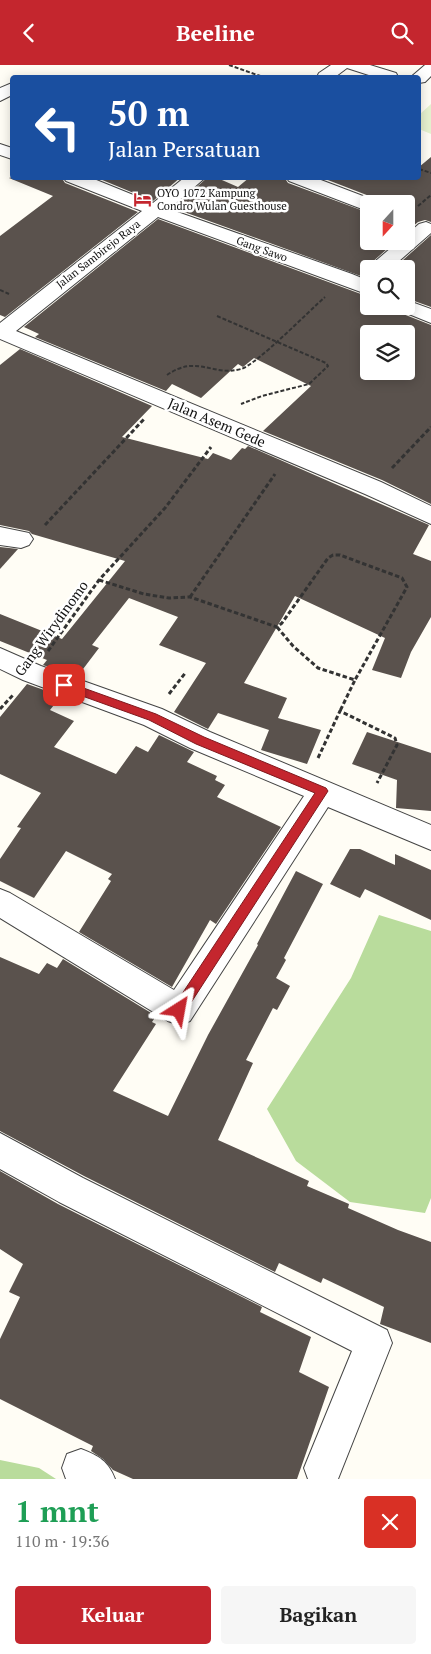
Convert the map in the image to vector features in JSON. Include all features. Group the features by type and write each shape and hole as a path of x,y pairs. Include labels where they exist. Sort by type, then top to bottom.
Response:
{"street":[{"path":"353,65 384,75"},
{"path":"421,76 431,68"},
{"path":"333,71 347,75"},
{"name":"Gang Sawo","path":"80,180 155,210 360,282"},
{"name":"Jalan Sambirejo Raya","path":"1,332 193,180"},
{"path":"302,180 360,202"},
{"path":"389,260 429,229 415,223"},
{"path":"415,310 431,317"},
{"name":"Jalan Asem Gede","path":"1,332 373,488 431,517"},
{"path":"0,659 32,673 152,717 200,740 431,838"},
{"path":"0,902 179,1010 314,788"},
{"path":"0,1150 71,1190 374,1343 323,1468"}],"path":[{"path":"229,65 257,75"},
{"path":"140,389 182,366 193,365 240,371 248,367 277,341 360,283"},
{"path":"204,417 262,396 309,384 328,366 326,363 217,316"},
{"path":"21,535 163,399"},
{"name":"Gang Wirydinomo","path":"0,709 32,673 99,580 165,508 227,426"},
{"path":"373,488 431,427"},
{"path":"190,597 289,453"},
{"path":"277,627 282,623 328,558 333,555 340,555 402,578 407,587 355,680 340,711 314,788"},
{"path":"99,580 144,594 169,598 190,597 277,627 293,646 318,667 355,680"},
{"path":"340,711 395,738 397,741 397,745 364,808"}],"green space":[{"path":"431,104 431,134 421,130 421,113"},
{"path":"379,915 431,931 431,1198 425,1213 350,1202 296,1161 267,1109 351,978"},
{"path":"0,1460 39,1468 56,1479 0,1479"}],"building":[{"path":"431,157 431,222 425,220 415,224 415,195 367,195 328,180 421,180 421,165"},
{"path":"14,180 63,180 65,183 138,212 5,317 0,315 0,236 53,196"},
{"path":"102,180 178,180 153,201"},
{"path":"205,180 222,180 238,187 246,180 286,180 288,183 360,210 360,250 386,250 375,260 360,260 360,276 173,208"},
{"path":"158,219 360,294 360,315 406,315 431,325 431,504 382,480 263,431 311,386 254,358 243,367 238,364 201,398 172,384 166,391 35,337 39,334 24,327"},
{"path":"431,235 431,307 415,301 415,260 403,260"},
{"path":"20,349 152,406 122,437 208,459 213,453 231,460 242,448 245,449 248,446 429,525 413,554 431,561 431,617 411,652 401,678 372,670 385,638 295,596 244,683 287,698 278,718 321,730 307,764 261,750 269,730 218,713 208,729 174,712 206,663 159,645 178,617 129,598 92,645 99,648 77,677 43,665 47,660 0,641 0,614 62,639 125,561 32,534 29,531 0,525 0,365"},
{"path":"0,547 18,549 0,569"},
{"path":"27,684 61,696 50,710 74,721 54,747 116,774 136,746 148,752 159,735 194,752 187,762 217,776 215,780 225,785 217,797 281,827 216,924 210,920 172,987 79,932 111,881 108,879 112,874 66,851 34,898 0,881 0,859 21,828 17,827 41,793 0,774 0,717"},
{"path":"367,732 431,753 431,811 396,808 397,780 352,764"},
{"path":"350,849 360,849 395,865 395,854 431,870 431,920 365,889 360,898 330,884"},
{"path":"296,871 323,884 284,958 286,960 276,978 290,986 277,1010 273,1008 246,1060 253,1063 218,1140 309,1181 307,1186 349,1204 348,1208 431,1242 431,1343 380,1324 384,1307 323,1278 321,1283 279,1263 275,1272 84,1176 0,1131 0,957 39,974 47,963 57,968 63,959 156,1016 152,1022 156,1024 113,1091 168,1116 208,1035 258,945"},
{"path":"0,1171 58,1204 262,1307 260,1312 311,1337 299,1372 329,1387 297,1479 133,1479 113,1470 103,1459 91,1451 93,1446 0,1399 0,1339 20,1297 9,1292 23,1264 0,1249"}],"place":[{"name":"OYO 1072 Kampung Condro Wulan Guesthouse","path":"143,199"}],"route":[{"path":"64,685 152,717 200,740 322,791 179,1010"}]}
